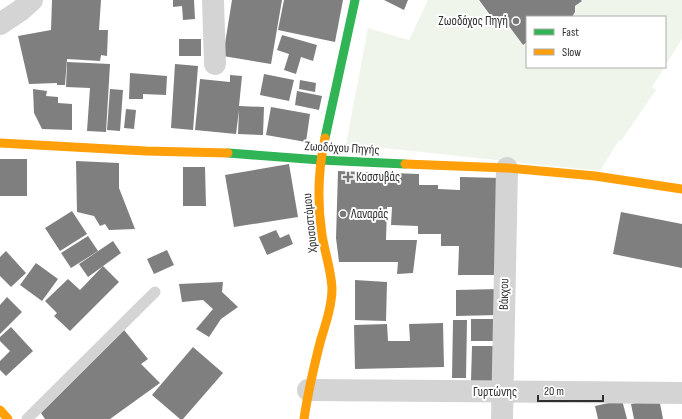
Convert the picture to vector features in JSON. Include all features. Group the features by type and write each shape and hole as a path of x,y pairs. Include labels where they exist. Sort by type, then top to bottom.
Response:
{"street":[{"path":"0,24 21,10 32,0"},
{"path":"213,0 215,64"},
{"name":"Χρυσοστόμου","path":"304,419 308,390 328,314 332,290 321,230 318,204 320,160 355,0"},
{"name":"Ζωοδόχου Πηγής","path":"0,143 146,151 225,153 320,160 507,168 595,176 682,189"},
{"name":"Βάκχου","path":"502,419 507,168"},
{"name":"Γυρτώνης","path":"308,390 682,393"},
{"path":"0,410 8,419"}],"lane":[{"path":"27,419 155,292"}],"shaded area":[{"path":"428,0 478,0 495,24 503,18 523,46 526,44 526,68 664,68 652,87 656,90 621,141 619,140 600,171 346,144 368,28 409,40"},
{"path":"583,0 682,0 682,39 666,64 666,16 574,16 576,11 575,7"}],"building":[{"path":"52,0 101,0 99,30 108,30 107,56 101,55 100,61 67,59 65,85 57,85 57,83 29,84 18,36 51,30"},
{"path":"173,0 194,0 195,19 183,20 182,6 173,7"},
{"path":"232,0 282,0 271,64 223,56"},
{"path":"284,0 343,0 335,42 278,30"},
{"path":"384,0 408,0 404,10"},
{"name":"Ζωοδόχος Πηγή","path":"479,0 582,1 575,6 575,12 573,16 526,16 526,43 523,45 503,18 496,23"},
{"path":"282,35 317,45 313,61 301,57 296,74 284,70 289,54 277,50"},
{"path":"179,39 201,39 201,56 179,56"},
{"path":"67,62 110,64 106,132 87,131 90,88 66,87"},
{"path":"175,64 198,66 193,130 171,128"},
{"path":"130,73 167,76 166,95 143,94 143,99 129,99"},
{"path":"264,74 294,80 289,101 260,95"},
{"path":"230,75 242,76 239,106 264,107 263,135 238,134 239,110 236,134 195,130 200,79 230,82"},
{"path":"300,80 316,83 315,92 299,89"},
{"path":"33,89 47,91 46,96 58,97 58,103 72,104 72,130 42,129 34,113"},
{"path":"110,89 123,90 120,131 107,130"},
{"path":"297,91 322,96 319,110 295,105"},
{"path":"271,107 310,114 306,142 266,135"},
{"path":"126,109 136,110 134,129 124,128"},
{"path":"0,159 27,159 27,196 0,196"},
{"path":"76,161 119,163 119,188 135,229 109,230 105,224 100,226 94,216 77,212"},
{"path":"289,164 298,217 234,227 225,175"},
{"path":"183,167 205,167 206,206 183,206"},
{"path":"338,171 419,174 419,185 438,185 438,189 460,190 460,177 502,178 500,275 458,275 459,246 441,246 441,234 418,234 418,226 391,225 392,207 387,207 386,240 417,240 413,273 397,274 398,262 339,262 336,238"},
{"path":"72,211 87,234 60,251 45,228"},
{"path":"621,212 682,224 682,268 613,254"},
{"path":"276,230 280,238 289,234 293,244 267,255 259,237"},
{"path":"88,236 98,251 71,268 61,253"},
{"path":"113,241 121,253 88,277 79,264"},
{"path":"167,250 174,265 154,274 147,259"},
{"path":"6,251 26,273 11,287 0,276 0,257"},
{"path":"36,263 58,279 42,301 20,285"},
{"path":"103,266 119,282 70,331 54,316 57,313 45,301 68,279 80,290"},
{"path":"355,280 387,282 386,321 355,320"},
{"path":"223,282 222,292 238,307 221,319 209,337 196,329 213,309 203,300 182,302 179,284"},
{"path":"498,289 498,315 456,316 456,290"},
{"path":"7,297 22,312 0,334 0,305"},
{"path":"471,319 497,319 497,341 471,341"},
{"path":"453,320 467,320 466,378 452,378"},
{"path":"443,323 444,367 355,369 354,325 387,324 388,341 410,341 409,324"},
{"path":"11,327 33,351 6,376 0,370 0,361 10,351 0,341 0,337"},
{"path":"124,330 148,359 141,364 160,383 110,419 45,419 41,413"},
{"path":"472,346 497,346 496,382 471,381"},
{"path":"193,347 223,373 183,419 180,419 152,395"},
{"path":"659,398 663,419 634,419 631,404"},
{"path":"622,400 627,419 598,419 595,406"}],"traffic: fast":[{"path":"325,138 355,0"},
{"path":"228,153 320,160 405,164"}],"traffic: slow":[{"path":"304,419 311,379 332,294 319,210 320,174 325,138"},
{"path":"0,143 146,151 228,153"},
{"path":"405,164 507,168 595,176 682,189"},
{"path":"0,410 8,419"}],"place":[{"name":"Ζωοδόχος Πηγή","path":"516,21"},
{"name":"Κοσσυβάς","path":"348,177"},
{"name":"Λαναράς","path":"343,214"}]}
